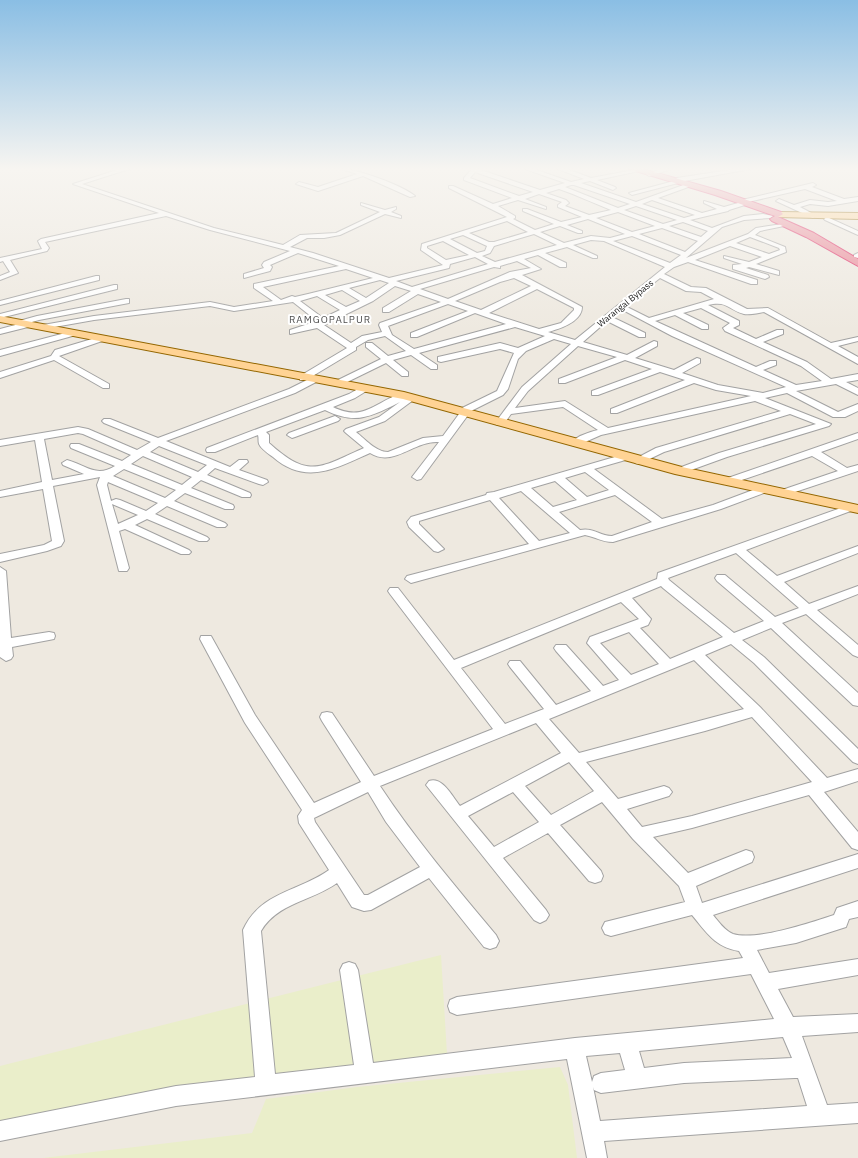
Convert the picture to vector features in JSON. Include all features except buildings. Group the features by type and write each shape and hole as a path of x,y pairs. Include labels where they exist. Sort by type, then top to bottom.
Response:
{"highway":[{"path":"788,223 857,258"}],"main road":[{"path":"0,317 25,323 47,333 69,332 407,397 639,461 783,493 853,506"}],"street":[{"path":"0,278 14,273 3,259 45,250 46,248 41,241 43,240 123,223"},
{"path":"196,223 298,250 552,337 627,357 692,380 759,397 790,411 826,424 723,455 680,471"},
{"path":"285,247 292,241 303,236 337,234 360,223"},
{"path":"492,244 488,252 445,263 422,247 500,223"},
{"path":"516,223 596,257"},
{"path":"466,234 492,244 566,223"},
{"path":"605,223 633,234 695,248"},
{"path":"613,226 626,223"},
{"path":"626,223 644,231 695,248"},
{"path":"642,223 658,227"},
{"path":"652,223 754,282"},
{"path":"412,314 388,309 415,290 517,258 594,238 604,240 622,237 674,223"},
{"path":"674,223 700,256 765,277"},
{"path":"699,223 720,227"},
{"path":"709,223 720,227"},
{"path":"715,223 720,227"},
{"name":"Warangal Bypass","path":"500,423 516,398 606,317 720,227 731,223"},
{"path":"700,256 750,235 769,223"},
{"path":"836,223 858,233"},
{"path":"562,224 580,232"},
{"path":"603,229 677,261"},
{"path":"588,232 604,240 670,266 695,248"},
{"path":"738,253 761,260 770,260 784,251 783,248 750,235"},
{"path":"444,240 474,256 575,304 578,309 571,319 564,325 538,332"},
{"path":"728,243 770,260"},
{"path":"247,276 267,269 267,264 298,250"},
{"path":"538,252 563,265"},
{"path":"726,257 776,273"},
{"path":"434,367 387,334 383,325 447,302 492,282 537,269 517,258"},
{"path":"739,268 761,260"},
{"path":"47,333 56,324 94,318 210,304 220,304 234,308 278,301 388,281 443,268 447,265 445,263"},
{"path":"257,286 327,272 348,266"},
{"path":"246,268 242,270 247,276 257,286 278,301"},
{"path":"659,275 689,289 703,290 746,312 762,310 768,312 858,361"},
{"path":"0,303 96,278"},
{"path":"293,332 321,323 366,301 388,281"},
{"path":"414,335 478,312 538,286"},
{"path":"0,317 114,287"},
{"path":"343,288 366,301"},
{"path":"317,293 347,311"},
{"path":"292,298 321,323 352,346"},
{"path":"0,332 37,318 126,301"},
{"path":"649,320 702,305 724,301"},
{"path":"702,305 735,321 768,312"},
{"path":"620,306 756,370 836,415 842,415 858,408"},
{"path":"676,312 706,327"},
{"path":"606,317 642,335"},
{"path":"735,321 736,324 727,328 804,364 834,382 858,392"},
{"path":"340,383 387,359 513,324"},
{"path":"0,353 69,332"},
{"path":"756,342 780,332"},
{"path":"0,494 49,483 103,474 122,466 157,442 292,391 352,349 352,346 365,338 387,334"},
{"path":"417,477 463,412 500,393 518,351 525,346 552,337"},
{"path":"0,375 55,357 58,352 102,338"},
{"path":"829,346 858,339"},
{"path":"562,381 627,357 654,344"},
{"path":"369,345 405,374"},
{"path":"441,359 500,346 518,351"},
{"path":"55,357 106,386"},
{"path":"674,374 696,361"},
{"path":"756,370 772,363"},
{"path":"595,393 659,369"},
{"path":"576,443 584,438 607,432 792,389 858,377"},
{"path":"614,411 692,380"},
{"path":"211,450 326,407 357,394 365,388"},
{"path":"292,435 337,417 352,416 373,410 407,397"},
{"path":"349,432 382,418 407,397"},
{"path":"508,412 565,404 607,432"},
{"path":"326,407 337,417 349,432 379,454 386,455 427,438 445,439"},
{"path":"639,461 660,450 790,411"},
{"path":"107,421 231,471 263,482"},
{"path":"0,444 70,431 85,431 246,495"},
{"path":"259,432 264,435 264,444 288,464 308,471 318,470 371,449"},
{"path":"0,558 47,548 57,544 58,541 49,483 39,436"},
{"path":"729,481 858,436"},
{"path":"75,446 122,466 229,507"},
{"path":"813,452 846,472"},
{"path":"438,549 413,525 415,519 491,495 625,457"},
{"path":"231,471 243,462"},
{"path":"67,463 103,474 221,525"},
{"path":"114,529 127,526 146,514 200,476 214,464"},
{"path":"783,493 858,468"},
{"path":"587,469 660,523"},
{"path":"103,474 102,485 123,568"},
{"path":"557,477 585,501"},
{"path":"522,486 578,534"},
{"path":"411,579 578,534 590,532 609,540 660,523 717,507 765,489"},
{"path":"552,512 617,491"},
{"path":"491,495 536,545"},
{"path":"116,502 204,538"},
{"path":"853,506 662,576 663,581 734,639 775,675 858,758"},
{"path":"127,526 185,552"},
{"path":"738,549 858,652"},
{"path":"775,580 858,549"},
{"path":"0,571 5,650 49,636"},
{"path":"721,578 773,622 858,701"},
{"path":"452,666 663,581"},
{"path":"430,869 371,902 358,902 307,823 306,816 311,811 369,783 601,693 807,608 858,590"},
{"path":"394,591 502,731"},
{"path":"623,597 645,619 641,624 595,640 593,643 628,681"},
{"path":"631,628 668,665"},
{"path":"206,639 250,719 311,811"},
{"path":"561,648 601,693"},
{"path":"695,653 755,711 819,788 858,843"},
{"path":"515,664 574,757 639,834 686,882 697,909 728,941 745,944 796,935 840,921 843,913 858,909"},
{"path":"458,814 515,784 574,757 705,726 755,711"},
{"path":"327,717 369,783 430,869 490,941"},
{"path":"639,834 692,822 858,776"},
{"path":"515,784 594,876"},
{"path":"434,785 540,915"},
{"path":"616,806 664,792"},
{"path":"492,856 604,793"},
{"path":"686,882 746,857"},
{"path":"612,928 697,909 858,861"},
{"path":"266,1085 252,930 257,920 273,905 317,887 339,872"},
{"path":"745,944 796,1043 820,1116"},
{"path":"457,1006 757,965"},
{"path":"765,982 858,966"},
{"path":"349,970 364,1074"},
{"path":"0,1131 176,1096 576,1048 788,1027 858,1024"},
{"path":"627,1044 637,1080"},
{"path":"576,1048 597,1158"},
{"path":"601,1083 637,1080 684,1073 795,1068 805,1070"},
{"path":"592,1132 858,1113"}],"green space":[{"path":"441,955 447,1054 181,1085 0,1122 0,1066"},
{"path":"560,1067 568,1085 577,1158 43,1158 252,1133 266,1099 357,1087"}],"district":[{"name":"RAMGOPALPUR","path":"330,319"}]}
